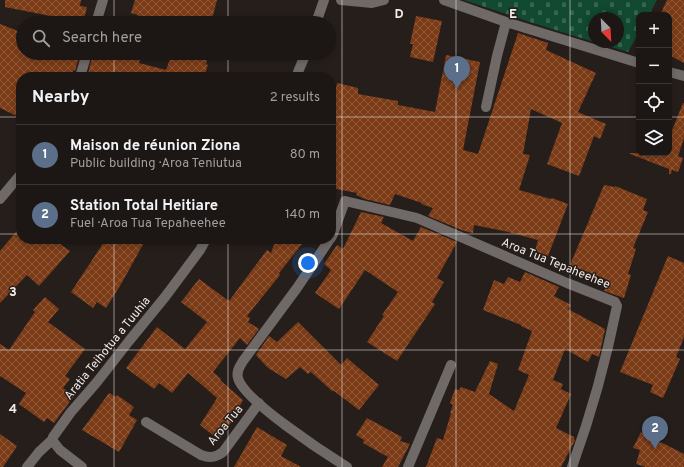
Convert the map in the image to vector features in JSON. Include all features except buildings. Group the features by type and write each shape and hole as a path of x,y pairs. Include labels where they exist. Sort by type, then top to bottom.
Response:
{"street":[{"path":"98,16 103,0"},
{"path":"318,16 324,0"},
{"path":"341,0 372,3 384,0"},
{"path":"444,0 506,22 636,62"},
{"path":"486,107 506,22"},
{"path":"81,72 85,60"},
{"path":"298,72 303,60"},
{"path":"672,73 684,76"},
{"path":"0,199 16,180"},
{"name":"Aroa Tua Tepaheehee","path":"336,226 345,201 418,218 552,277 615,302 617,306 609,345 590,415 572,467"},
{"name":"Aratia Teihotua a Tuuhia","path":"27,467 39,452 52,440 71,412 165,297 203,244"},
{"path":"327,244 238,369 237,376 240,384 259,403 296,433 347,467"},
{"path":"408,467 451,365"},
{"name":"Aroa Tua","path":"146,422 201,455 209,458 219,456 259,403"},
{"path":"52,440 60,450 82,467"}],"green space":[{"path":"464,0 657,0 651,12 636,12 636,37 628,52 615,48 624,48 624,12 588,12 588,40"}],"place":[{"name":"Maison de réunion Ziona","path":"457,89"},
{"name":"Station Total Heitiare","path":"655,449"}]}
